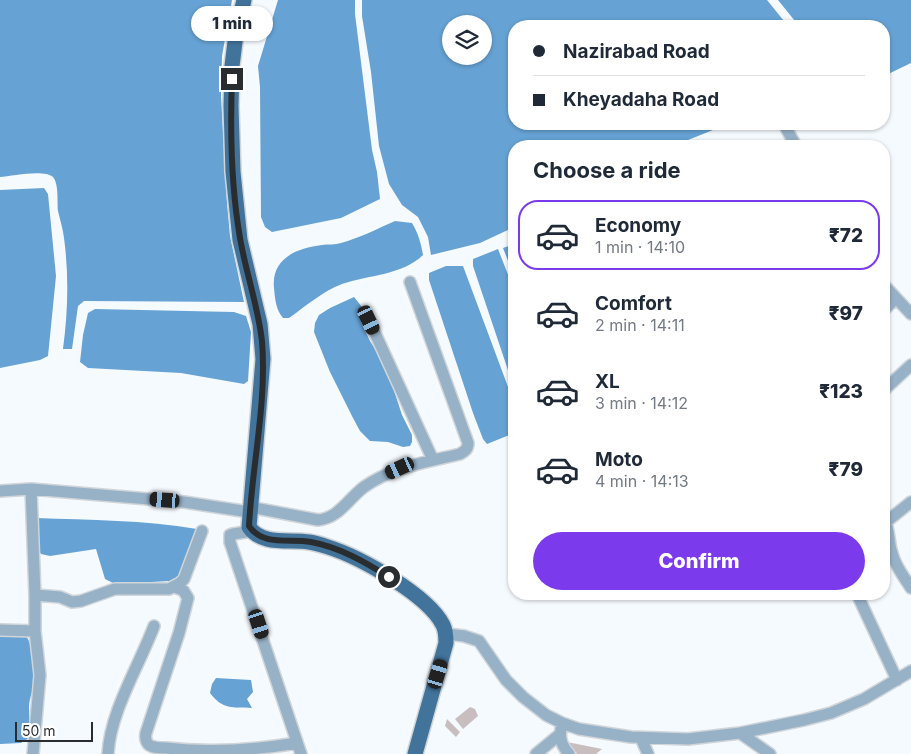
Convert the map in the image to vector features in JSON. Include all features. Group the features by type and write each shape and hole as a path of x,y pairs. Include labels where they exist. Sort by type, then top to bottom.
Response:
{"main road":[{"path":"244,0 236,34 232,66 233,172 236,217 260,324 263,359 250,519 256,535 264,538 310,542 352,557 385,575 421,600 443,624 447,634 442,660 415,754"}],"street":[{"path":"0,491 31,489 184,502 250,519 318,520 334,515 354,495 400,468 465,451 468,443 410,282"},
{"path":"890,292 911,314"},
{"path":"890,304 896,298"},
{"path":"369,320 433,460"},
{"path":"890,384 911,365"},
{"path":"31,489 35,631 40,675 33,754"},
{"path":"890,517 911,502"},
{"path":"174,587 183,590 188,598 179,632 146,733 145,739 147,743 151,747 186,750 299,748 230,542 230,535 250,519"},
{"path":"35,595 55,596 72,602 81,601 115,589 168,589 174,587 184,579 202,531"},
{"path":"890,547 900,571 911,588"},
{"path":"860,600 897,680"},
{"path":"108,754 109,737 130,681 154,626"},
{"path":"0,630 35,631"},
{"path":"447,634 468,637 479,642 506,680 560,729 580,729 641,738 688,739 740,733 831,713 864,700 911,671"},
{"path":"536,754 560,729"},
{"path":"560,729 560,742 569,754"},
{"path":"740,733 770,754"},
{"path":"641,738 648,754"}],"water":[{"path":"0,0 232,0 222,56 221,96 230,236 244,302 84,301 78,306 72,349 63,349 67,307 67,266 55,180 53,177 43,173 0,177"},
{"path":"278,0 355,0 355,14 372,150 380,199 341,218 272,232 265,227 261,217 260,87 258,66"},
{"path":"362,0 767,0 783,20 508,20 508,130 713,130 688,140 508,140 508,230 480,243 431,255 428,237 418,217 402,205 389,184 379,146 371,72 362,16"},
{"path":"778,0 911,0 911,63 890,73 890,20 794,20"},
{"path":"44,188 48,194 56,276 48,356 40,360 0,368 0,190"},
{"path":"395,221 412,223 416,231 423,255 415,262 395,271 342,284 315,299 289,318 283,318 276,304 274,288 274,278 281,262 303,249 339,244"},
{"path":"508,246 508,261 503,248"},
{"path":"498,249 508,275 508,370 473,266 473,259"},
{"path":"446,266 463,266 508,387 508,435 487,444 483,439 429,280 429,273"},
{"path":"354,297 362,307 361,322 370,341 386,366 402,415 412,435 410,446 403,447 388,442 370,441 360,431 330,372 314,332 315,323 319,315"},
{"path":"95,309 234,312 246,316 251,332 248,381 244,384 181,373 88,368 80,362 83,335 88,313"},
{"path":"36,518 137,522 197,529 196,538 179,576 170,581 115,584 105,579 96,549 50,556 41,554 35,545"},
{"path":"0,634 25,635 32,648 36,676 29,703 29,738 21,743 0,744"},
{"path":"216,678 251,680 253,692 247,699 252,708 233,707 219,702 210,693"}],"building":[{"path":"470,707 475,709 478,716 463,729 455,719"},
{"path":"447,719 460,732 456,737 445,726"},
{"path":"567,742 602,749 596,754 577,754"}],"route":[{"path":"232,79 231,106 236,217 260,324 263,359 249,526 252,532 264,538 310,542 328,547 344,553 389,577"}]}
